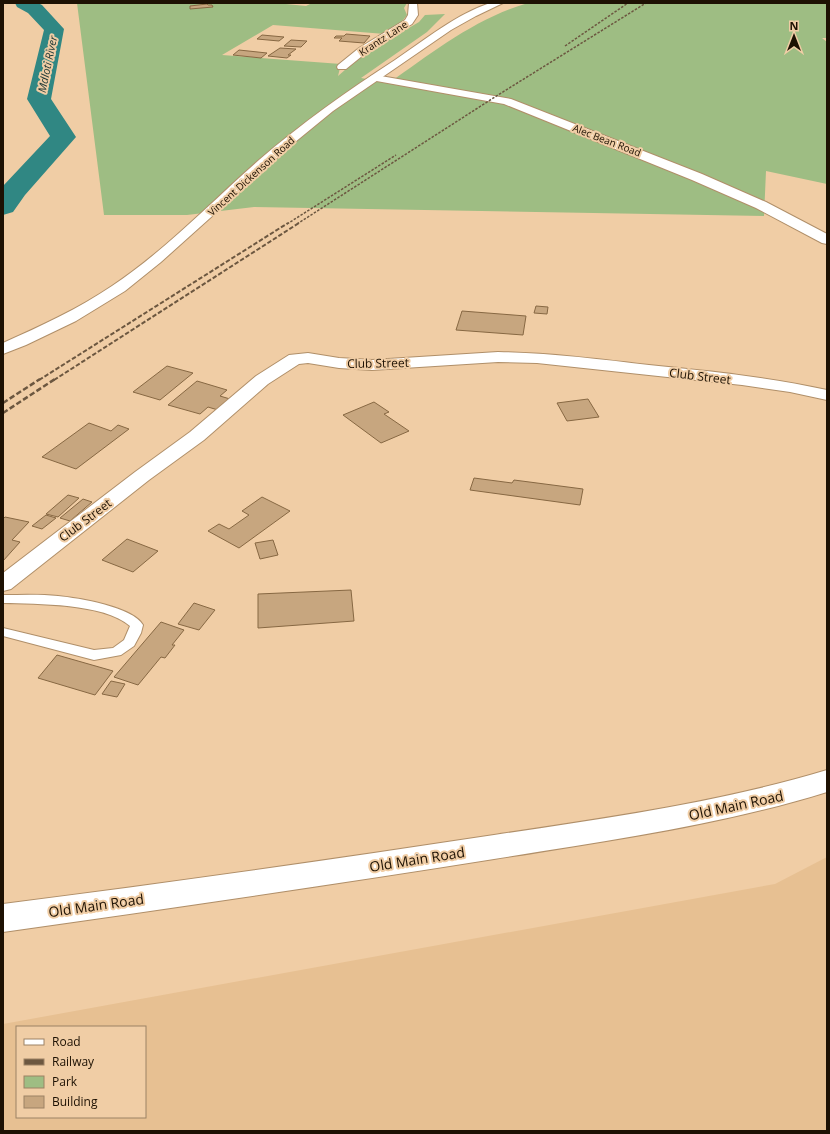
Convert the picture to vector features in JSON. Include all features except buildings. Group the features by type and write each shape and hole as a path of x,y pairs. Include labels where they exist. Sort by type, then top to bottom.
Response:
{"street":[{"name":"Krantz Lane","path":"342,67 363,50 409,22 413,15 413,3"},
{"name":"Vincent Dickenson Road","path":"3,349 67,319 100,301 133,278 165,252 307,126 456,22 486,7 499,3"},
{"name":"Alec Bean Road","path":"374,78 507,101 522,106 698,177 761,205 827,240"},
{"name":"Club Street","path":"3,584 142,476 197,436 262,380 295,359 315,358 339,363 372,365 498,357 537,358 742,380 827,395"},
{"name":"Old Main Road","path":"3,918 334,872 697,814 794,792 827,781"}],"lane":[{"path":"3,599 58,600 94,606 128,617 137,624 135,633 129,643 116,652 94,656 3,632"}],"shaded area":[{"path":"827,857 827,1131 3,1131 3,1024 775,884"}],"green space":[{"path":"77,3 276,3 306,6 312,3 407,3 404,8 407,15 401,23 385,34 273,25 222,55 341,64 338,76 361,56 419,22 425,15 445,14 427,32 361,78 389,83 439,48 473,27 509,9 528,3 827,3 827,38 822,38 827,42 827,184 766,171 764,216 254,207 187,215 104,215"}],"waterway":[{"name":"Mdloti River","path":"3,206 15,189 63,137 39,99 54,29 35,9 24,3"}],"railway":[{"path":"565,46 628,3"},
{"path":"297,224 498,95 646,3"},
{"path":"287,224 396,155"},
{"path":"39,380 288,223"},
{"path":"54,380 299,223"},
{"path":"3,403 40,379"},
{"path":"3,413 55,379"}]}
